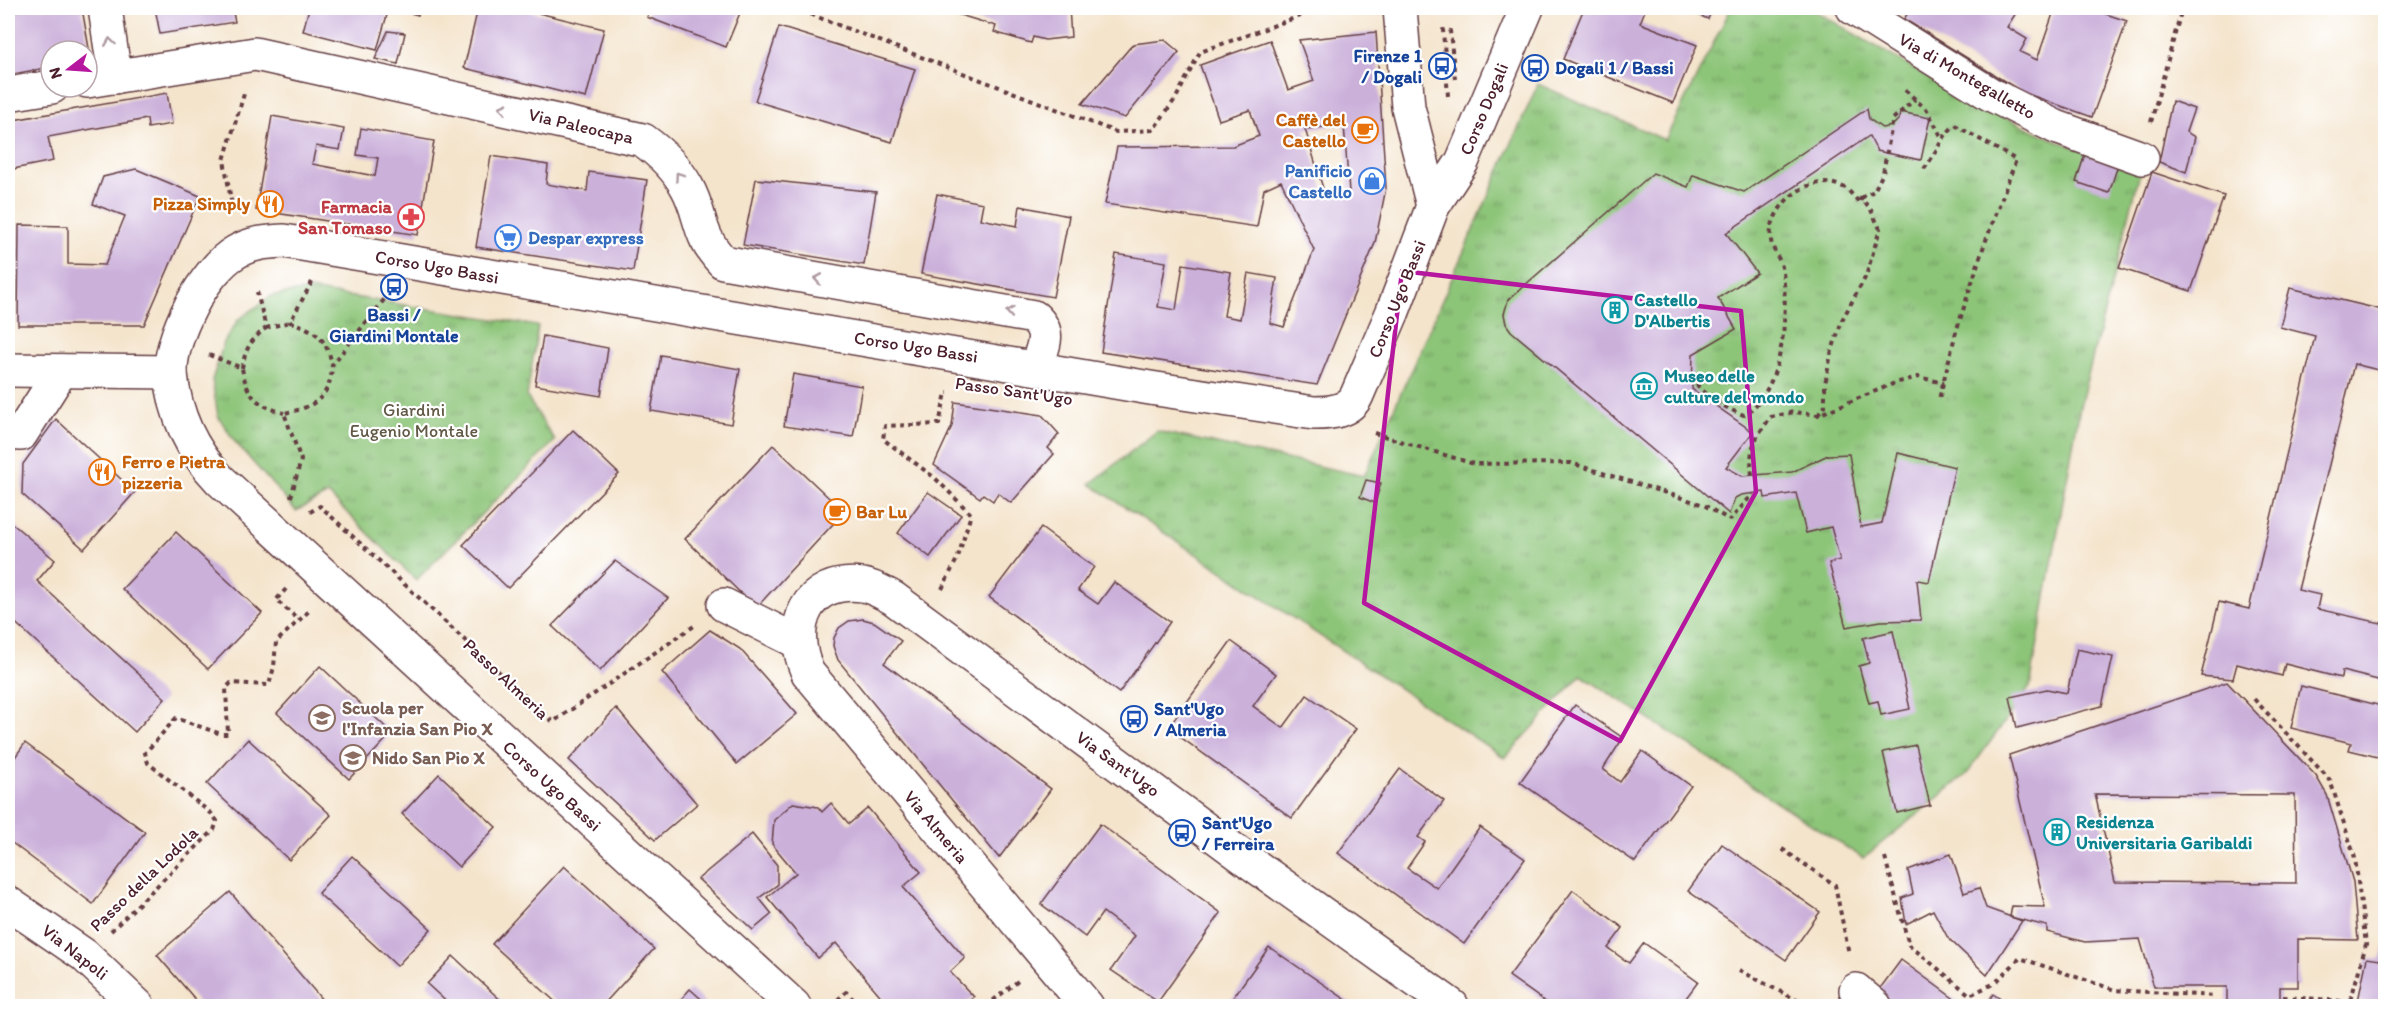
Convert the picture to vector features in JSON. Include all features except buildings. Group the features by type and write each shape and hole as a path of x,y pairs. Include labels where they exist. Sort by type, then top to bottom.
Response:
{"street":[{"name":"Via Paleocapa","path":"105,8 101,79 255,54 643,140 668,160 688,188 704,237 723,262 1034,316 1045,333 1036,367"},
{"path":"1400,8 1408,107 1433,206"},
{"name":"Corso Dogali","path":"1433,206 1462,162 1527,8"},
{"name":"Via di Montegalletto","path":"1853,8 1990,94 2056,127 2142,158"},
{"path":"8,94 39,89"},
{"name":"Corso Ugo Bassi","path":"794,1006 220,480 199,456 187,436 178,412 171,372 175,348 185,317 197,294 213,273 233,254 248,246 263,242 284,241 1150,388 1314,413 1343,409 1354,402 1393,311 1433,206"},
{"path":"8,370 171,372"},
{"path":"8,433 21,434 61,371"},
{"name":"Via Sant'Ugo","path":"798,642 803,614 813,600 826,590 835,587 864,585 893,598 1254,865 1452,1006"},
{"path":"724,606 798,642"},
{"name":"Via Almeria","path":"798,642 803,664 814,682 1087,1006"},
{"name":"Via Napoli","path":"8,903 84,955 120,1001"}],"path":[{"path":"794,8 1116,132 1153,130 1176,98 1200,51 1320,9 1331,8"},
{"path":"2142,158 2181,8"},
{"path":"1448,98 1443,30 1450,31 1458,107 1484,110"},
{"path":"1905,90 1927,110 1942,138"},
{"path":"233,217 224,160 244,93"},
{"path":"1696,384 1712,400 1727,409 1744,415 1755,408 1769,388 1779,357 1785,311 1783,270 1772,248 1771,229 1777,214 1788,197 1802,188 1819,183 1844,188 1860,203 1862,198 1874,190 1882,173 1893,119 1915,99"},
{"path":"1924,169 1936,154 1942,138 1955,125 2016,160 1956,332 1939,399"},
{"path":"1818,415 1825,406 1825,384 1831,354 1842,320 1866,276 1880,229 1862,198"},
{"path":"290,322 313,280"},
{"path":"332,365 392,291"},
{"path":"257,292 266,328"},
{"path":"290,322 308,327 320,337 329,350 332,375 326,391 316,403 306,409 284,413 264,407 252,397 244,384 242,368 245,351 253,338 266,328 290,322"},
{"path":"208,354 242,368"},
{"path":"1752,475 1749,454 1758,434 1771,417 1794,412 1818,415 1895,383 1918,377 1944,383"},
{"name":"Passo Sant'Ugo","path":"940,592 958,557 971,514 935,478 883,439 885,426 939,424 946,393 958,395"},
{"path":"284,413 302,460 291,496 286,501"},
{"path":"1370,432 1474,464 1571,463 1704,505 1730,520 1753,494"},
{"name":"Passo Almeria","path":"304,515 320,506 553,722 724,606"},
{"name":"Passo della Lodola","path":"84,955 214,830 217,821 212,814 148,763 145,753 176,718 221,734 228,734 226,688 231,683 269,685 274,667 276,642 299,620 276,600"},
{"path":"2254,699 2330,780 2355,858 2366,944 2350,1003"},
{"path":"1782,849 1835,885 1865,998"},
{"path":"1885,858 1909,945 1970,995 1996,982 2020,958 2115,990 2214,996"},
{"path":"1739,970 1808,1006"},
{"path":"986,1006 1019,981"},
{"path":"831,1006 846,992 860,1006"},
{"path":"2283,997 2371,1006"}],"highlighted area":[{"path":"1402,271 1741,311 1756,492 1620,741 1364,603"}],"green space":[{"path":"1731,8 1810,8 1969,101 2051,138 2140,173 2080,406 2030,687 1967,774 1863,858 1581,675 1505,758 1090,484 1157,431 1364,476 1538,84 1665,140"},
{"name":"Giardini Eugenio Montale","path":"309,290 538,326 527,397 555,441 416,580 328,494 296,511 235,442 218,416 212,380 224,342 238,320 271,296"}],"place":[{"name":"Firenze 1 / Dogali","path":"1442,66"},
{"name":"Dogali 1 / Bassi","path":"1535,68"},
{"name":"Caffè del Castello","path":"1365,130"},
{"name":"Panificio Castello","path":"1372,181"},
{"name":"Pizza Simply","path":"270,204"},
{"name":"Farmacia San Tomaso","path":"411,217"},
{"name":"Despar express","path":"508,238"},
{"name":"Bassi / Giardini Montale","path":"394,287"},
{"name":"Castello D'Albertis","path":"1615,310"},
{"name":"Museo delle culture del mondo","path":"1644,386"},
{"name":"Ferro e Pietra pizzeria","path":"102,472"},
{"name":"Bar Lu","path":"837,512"},
{"name":"Scuola per l'Infanzia San Pio X","path":"322,718"},
{"name":"Sant'Ugo / Almeria","path":"1134,719"},
{"name":"Nido San Pio X","path":"353,758"},
{"name":"Residenza Universitaria Garibaldi","path":"2057,832"},
{"name":"Sant'Ugo / Ferreira","path":"1182,833"}]}
